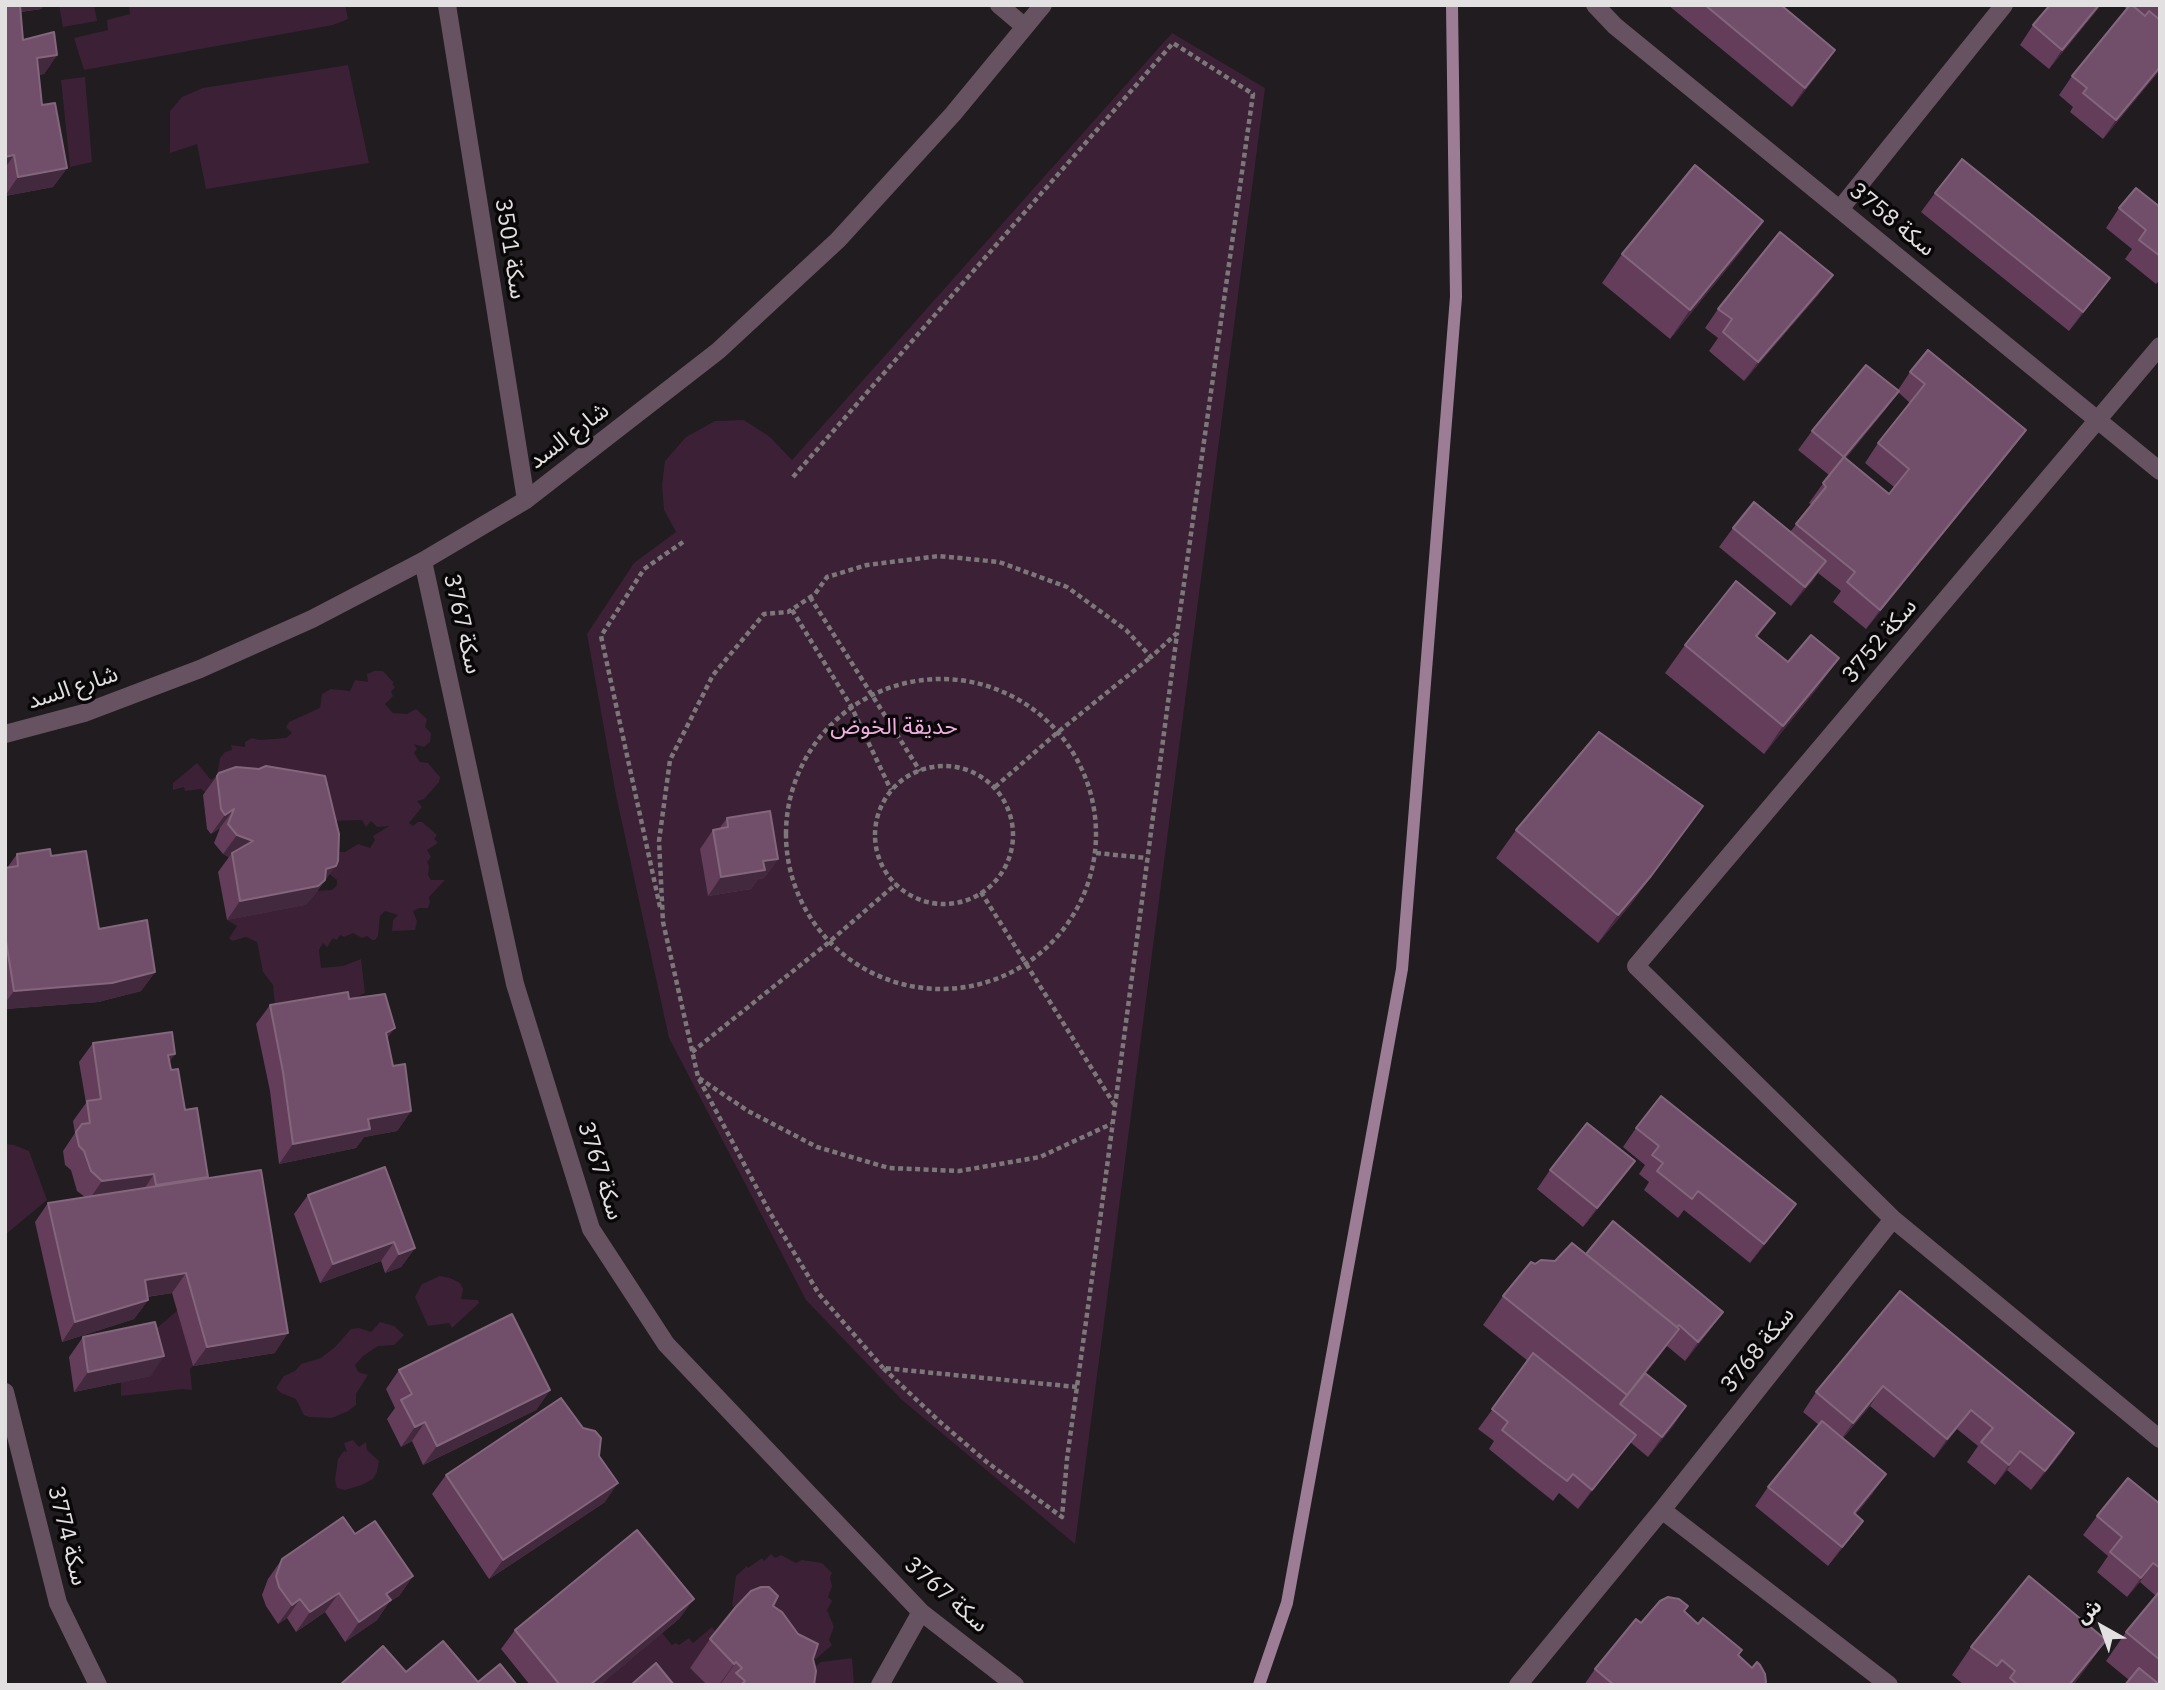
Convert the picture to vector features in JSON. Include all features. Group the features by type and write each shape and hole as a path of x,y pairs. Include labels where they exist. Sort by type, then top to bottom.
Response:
{"street":[{"name":"سكة 3501","path":"447,5 526,500"},
{"path":"999,5 1024,27"},
{"name":"شارع السد","path":"5,734 83,713 200,669 312,619 423,561 526,500 718,351 838,240 953,114 1043,5"},
{"name":"سكة 3758","path":"1595,5 1615,26 2160,471"},
{"path":"1840,209 2004,5"},
{"name":"سكة 3752","path":"1893,1219 1636,966 2160,346"},
{"name":"سكة 3767","path":"423,561 515,984 591,1229 666,1344 920,1612 1015,1685"},
{"path":"1893,1219 2160,1439"},
{"name":"سكة 3768","path":"1518,1685 1662,1510 1893,1219"},
{"name":"سكة 3774","path":"5,1392 58,1603 99,1685"},
{"path":"1662,1510 1889,1685"},
{"path":"880,1685 920,1612"}],"path":[{"path":"683,542 644,569 601,636 698,1077 769,1211 819,1294 883,1368 940,1422 988,1463 1062,1517 1177,633 1253,94 1173,43 793,477"},
{"path":"663,922 659,841 670,760 713,675 764,614 792,610 810,597 827,577 867,565 939,556 999,562 1067,587 1126,630 1151,656"},
{"path":"810,597 920,771"},
{"path":"792,610 851,706 891,790"},
{"path":"995,787 1177,633"},
{"path":"948,678 998,688 1042,714 1076,753 1094,801 1096,853 1082,903 1051,945 1008,975 958,989 906,986 859,967 828,943 794,889 785,838 792,788 815,742 851,706 897,684 948,678"},
{"path":"931,766 955,766 978,774 995,787 1007,806 1013,827 1012,850 1004,870 989,887 970,899 948,904 926,902 906,893 896,884 878,857 874,834 879,810 891,790 909,775 920,771 931,766"},
{"path":"1096,853 1147,858"},
{"path":"692,1052 828,943 896,884"},
{"path":"981,892 1114,1105"},
{"path":"698,1077 748,1111 817,1147 889,1168 959,1171 1040,1157 1112,1124"},
{"path":"883,1368 1077,1387"}],"green space":[{"path":"59,5 94,5 97,21 63,27"},
{"path":"129,5 345,5 348,19 333,25 84,70 74,38 108,30 107,20 130,14"},
{"name":"حديقة الخوض","path":"1172,33 1265,88 1075,1544 902,1400 806,1300 669,1038 616,795 587,634 634,563 676,532 664,510 662,485 665,461 686,437 715,421 744,420 770,437 792,460"},
{"path":"348,65 369,163 206,189 197,144 170,153 170,111 182,97 203,88"},
{"path":"85,77 92,162 70,167 61,80"},
{"path":"383,671 394,683 392,684 395,687 391,692 393,696 385,704 393,713 407,714 416,709 427,719 425,727 431,733 430,742 424,747 414,744 417,749 414,753 420,762 428,763 440,777 439,782 424,799 417,801 422,807 409,823 413,826 422,822 437,835 434,839 438,843 427,850 431,857 427,862 428,875 431,880 445,880 429,897 428,908 413,911 417,921 415,930 392,931 393,920 398,915 385,911 380,916 378,936 375,940 353,933 344,937 340,935 337,940 333,938 327,947 323,943 319,950 321,968 343,966 361,959 365,993 352,999 275,1007 273,985 263,972 257,942 246,937 232,941 229,938 237,926 227,920 305,905 315,891 332,890 337,885 337,880 328,873 335,855 358,844 370,848 375,840 373,836 389,826 377,827 371,821 366,827 362,820 330,821 201,789 185,791 184,787 173,790 173,783 197,763 211,780 217,775 220,758 225,752 232,750 231,745 245,747 245,742 252,738 286,738 292,733 286,727 289,722 320,708 322,694 331,689 350,691 355,680 368,682 367,674"},
{"path":"5,1144 29,1151 47,1200 5,1235"},
{"path":"440,1276 460,1283 463,1289 461,1299 478,1300 479,1303 452,1328 449,1323 428,1326 415,1297 422,1284"},
{"path":"178,1310 193,1366 190,1369 192,1390 121,1396 121,1382 151,1376 151,1341 157,1328"},
{"path":"380,1322 394,1326 404,1335 394,1345 378,1346 355,1365 358,1372 368,1375 356,1394 356,1405 348,1411 332,1418 309,1417 304,1415 296,1399 276,1388 284,1376 295,1371 301,1364 321,1358 351,1329 359,1328 371,1332"},
{"path":"353,1440 359,1447 366,1442 367,1450 379,1461 373,1479 345,1490 337,1488 335,1480 338,1459 344,1451 347,1452 344,1443"},
{"path":"771,1554 775,1558 781,1555 796,1563 802,1560 822,1563 832,1573 832,1586 828,1597 832,1601 827,1610 834,1627 829,1640 832,1645 816,1659 810,1660 741,1616 732,1605 736,1576 747,1566 748,1568 762,1558 764,1561"},
{"path":"712,1627 717,1634 690,1668 707,1685 600,1685 662,1633 672,1645 679,1645 689,1638 693,1643"},
{"path":"852,1658 854,1685 805,1685 810,1671 821,1662"}],"building":[{"path":"5,5 20,5 23,40 54,32 57,55 37,58 42,105 55,103 67,168 18,177 14,155 5,157"},
{"path":"1705,5 1781,5 1835,50 1805,88"},
{"path":"2050,5 2099,5 2062,50 2033,25"},
{"path":"2130,5 2145,16 2149,11 2160,20 2160,67 2116,120 2083,93 2087,88 2072,76"},
{"path":"1962,159 2110,278 2083,312 1935,193"},
{"path":"1695,165 1763,221 1690,310 1622,254"},
{"path":"2136,188 2160,207 2160,256 2139,240 2146,230 2119,208"},
{"path":"1780,232 1833,275 1758,362 1723,332 1732,319 1718,309"},
{"path":"1928,350 2026,430 1880,610 1847,582 1855,572 1796,524 1826,487 1823,483 1844,457 1889,494 1909,469 1878,443 1925,384 1910,372"},
{"path":"1866,365 1899,391 1844,457 1812,431"},
{"path":"1754,502 1826,561 1805,587 1733,528"},
{"path":"1736,581 1775,613 1756,636 1788,662 1811,635 1839,658 1783,726 1685,645"},
{"path":"1599,732 1703,806 1618,915 1516,830"},
{"path":"266,766 325,776 339,834 338,861 336,866 326,869 325,880 318,886 240,901 232,853 253,841 237,835 228,824 234,809 225,815 221,809 217,776 236,767 259,769"},
{"path":"770,811 778,859 763,861 765,870 721,877 713,830 728,827 727,818"},
{"path":"50,849 51,856 86,851 99,929 147,920 155,972 112,983 14,991 5,935 5,868 18,866 17,854"},
{"path":"348,992 349,999 385,994 395,1028 386,1033 393,1066 405,1064 411,1111 368,1119 370,1129 293,1144 270,1005"},
{"path":"172,1032 175,1054 168,1055 171,1070 178,1069 185,1110 197,1108 208,1177 156,1185 154,1174 102,1181 91,1171 84,1151 79,1146 76,1132 82,1124 90,1123 87,1101 101,1099 93,1043"},
{"path":"1661,1096 1796,1204 1764,1244 1698,1191 1692,1199 1657,1171 1663,1163 1652,1155 1659,1146 1636,1128"},
{"path":"1587,1123 1635,1161 1597,1208 1550,1170"},
{"path":"385,1167 415,1248 399,1254 394,1242 333,1264 308,1195"},
{"path":"261,1170 288,1333 207,1347 186,1273 145,1280 148,1300 75,1322 48,1203"},
{"path":"1613,1221 1723,1312 1698,1342 1586,1254"},
{"path":"1572,1243 1679,1329 1627,1395 1503,1296 1531,1262 1535,1264 1541,1260 1555,1261"},
{"path":"1900,1291 2074,1433 2045,1471 2020,1451 2009,1465 1981,1442 1993,1428 1971,1410 1947,1439 1883,1386 1853,1423 1816,1392"},
{"path":"512,1314 550,1390 437,1446 425,1422 415,1427 401,1400 412,1394 399,1370"},
{"path":"155,1322 164,1356 88,1372 83,1337"},
{"path":"1533,1353 1636,1435 1592,1490 1573,1474 1567,1481 1502,1430 1508,1422 1492,1409"},
{"path":"1645,1373 1686,1406 1662,1437 1620,1404"},
{"path":"561,1398 583,1428 595,1431 601,1438 599,1456 618,1483 503,1560 446,1475"},
{"path":"1822,1421 1886,1474 1854,1513 1863,1521 1842,1547 1768,1487"},
{"path":"2128,1478 2160,1504 2160,1568 2153,1563 2141,1578 2110,1552 2122,1537 2097,1516"},
{"path":"343,1517 355,1534 375,1521 413,1576 386,1594 391,1600 359,1622 339,1593 310,1612 300,1599 292,1605 279,1587 276,1576 282,1559"},
{"path":"637,1530 694,1599 590,1685 560,1685 515,1630"},
{"path":"2029,1576 2106,1640 2069,1685 2018,1685 2010,1678 2015,1671 2002,1660 1997,1666 1971,1647"},
{"path":"769,1587 778,1596 773,1606 782,1612 798,1634 818,1644 813,1659 816,1671 814,1685 741,1685 745,1681 736,1673 742,1668 736,1662 734,1664 710,1639 751,1591"},
{"path":"2160,1591 2160,1660 2126,1632"},
{"path":"1668,1597 1679,1599 1688,1606 1684,1611 1698,1624 1703,1618 1742,1650 1738,1655 1752,1668 1757,1662 1765,1674 1765,1685 1614,1685 1595,1669 1636,1619 1641,1623 1660,1601"},
{"path":"443,1641 478,1682 500,1664 517,1685 340,1685 383,1646 406,1672"},
{"path":"656,1663 674,1685 631,1685"},
{"path":"2139,1668 2160,1685 2125,1685"}],"waterway":[{"path":"1259,1685 1287,1603 1402,969 1456,297 1452,5"}]}
